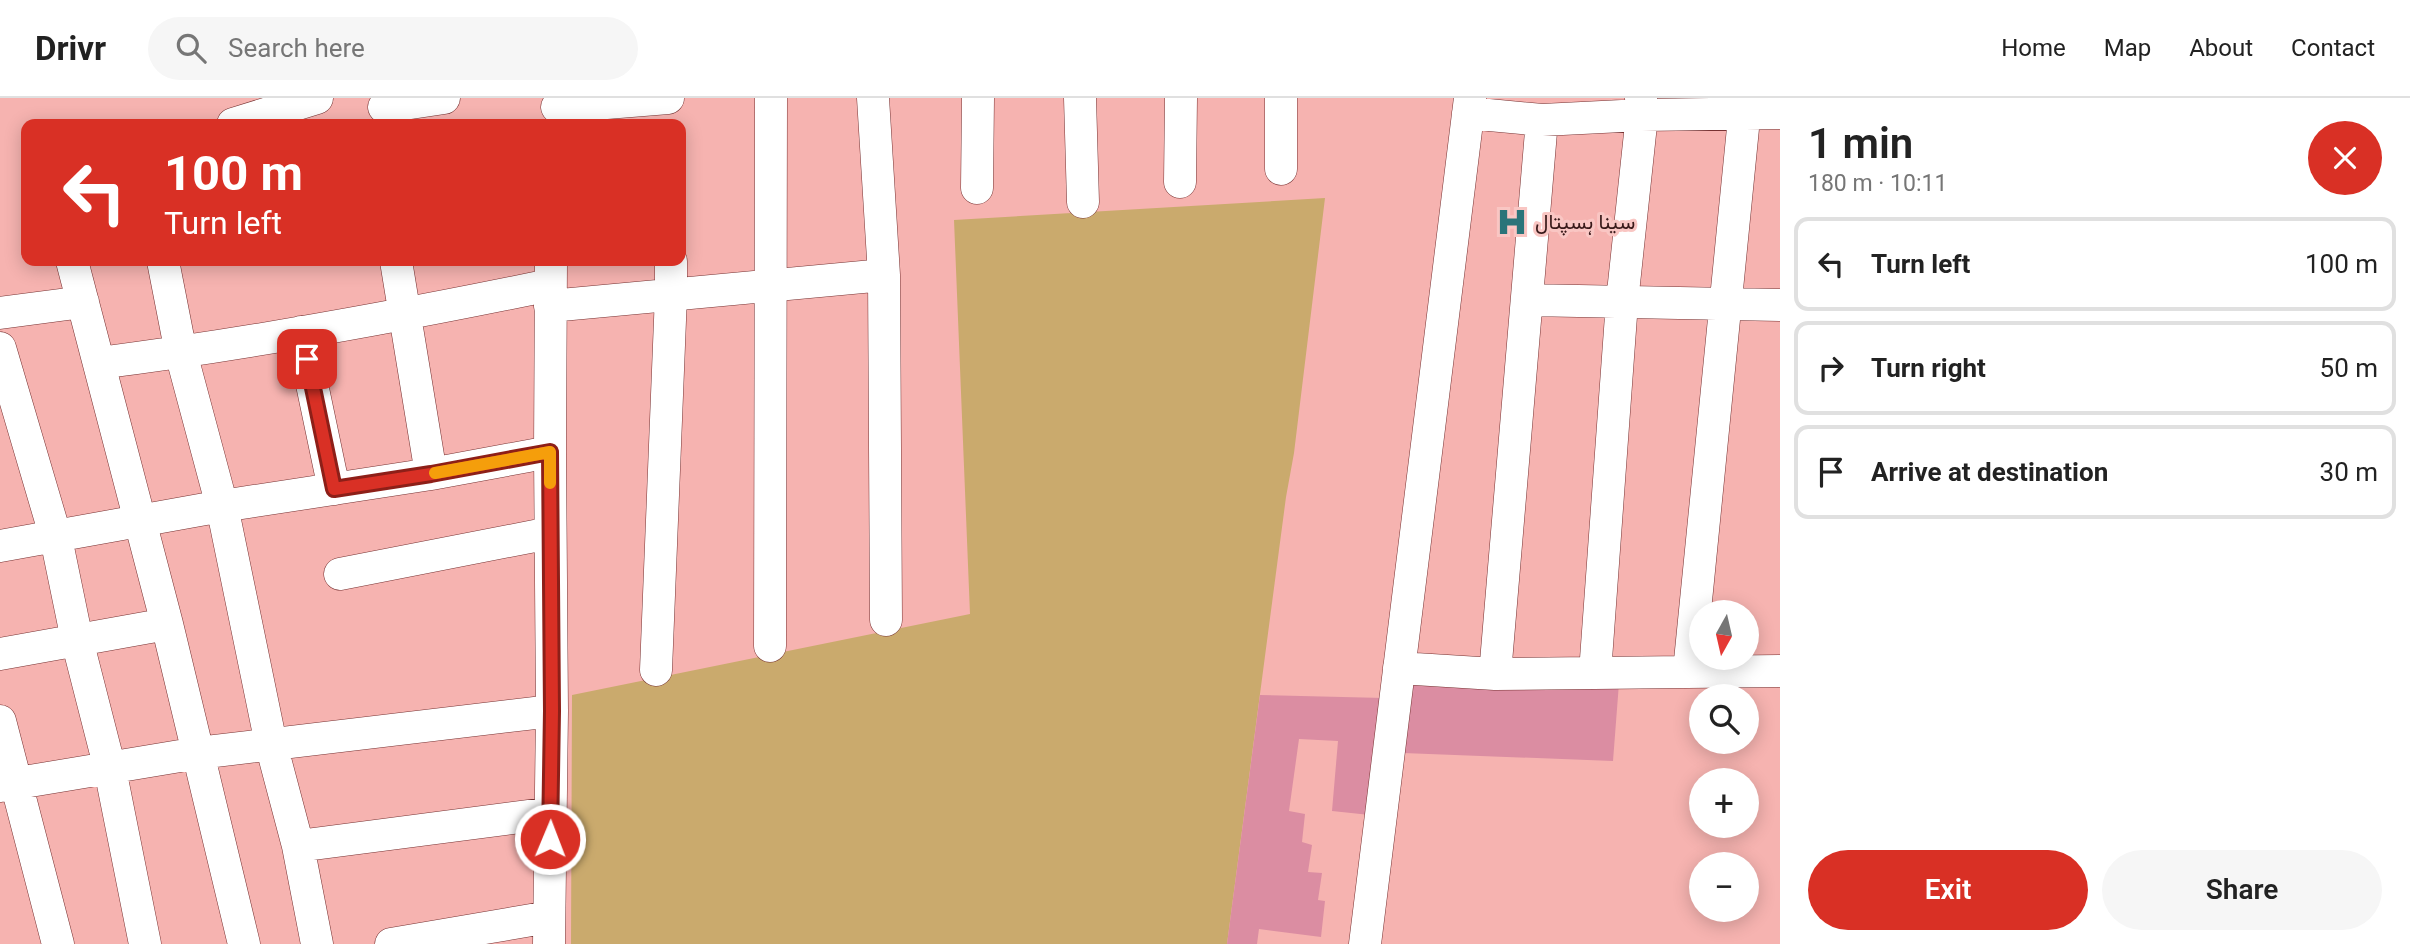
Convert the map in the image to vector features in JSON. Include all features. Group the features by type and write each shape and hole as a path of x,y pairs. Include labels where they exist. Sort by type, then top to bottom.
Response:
{"street":[{"path":"249,119 317,98"},
{"path":"384,110 444,98"},
{"path":"557,110 668,98 669,119"},
{"path":"770,646 771,98"},
{"path":"873,98 884,275 886,620"},
{"path":"977,188 978,98"},
{"path":"1080,98 1083,202"},
{"path":"1180,182 1181,98"},
{"path":"1281,98 1282,169"},
{"path":"1689,671 1745,105"},
{"path":"1365,944 1469,106 1542,120 1641,106 1745,105 1780,113"},
{"path":"1595,673 1622,302 1641,106"},
{"path":"1495,674 1542,120"},
{"path":"73,266 167,624 244,944"},
{"path":"164,266 181,353 222,506 271,744 298,846 317,944"},
{"path":"397,266 431,474"},
{"path":"656,670 671,266"},
{"path":"99,363 181,353 404,315 550,284 671,295 884,275"},
{"path":"391,944 549,931 552,711 550,284"},
{"path":"1528,299 1780,305"},
{"path":"0,313 83,302"},
{"path":"301,332 334,489"},
{"path":"0,348 56,538 77,640 110,769 145,944"},
{"path":"0,546 56,538 139,520 431,474 550,452"},
{"path":"340,574 550,533"},
{"path":"0,654 167,624"},
{"path":"1399,668 1495,674 1780,671"},
{"path":"7,785 198,753 552,711"},
{"path":"0,721 7,785 58,944"},
{"path":"298,846 551,813"}],"shaded area":[{"path":"1325,198 1294,453 1227,944 571,944 572,695 970,614 954,220"}],"building":[{"path":"1411,679 1619,683 1613,761 1403,753"},
{"path":"1260,695 1384,698 1370,815 1332,811 1338,741 1299,739 1289,811 1305,814 1302,842 1312,845 1308,872 1322,873 1318,900 1325,901 1321,937 1259,929 1257,944 1227,944"}],"slow traffic":[{"path":"435,473 550,452 550,483"}],"place":[{"name":"سینا ہسپتال","path":"1512,222"}],"route":[{"path":"307,359 334,489 550,452 550,839"}]}
